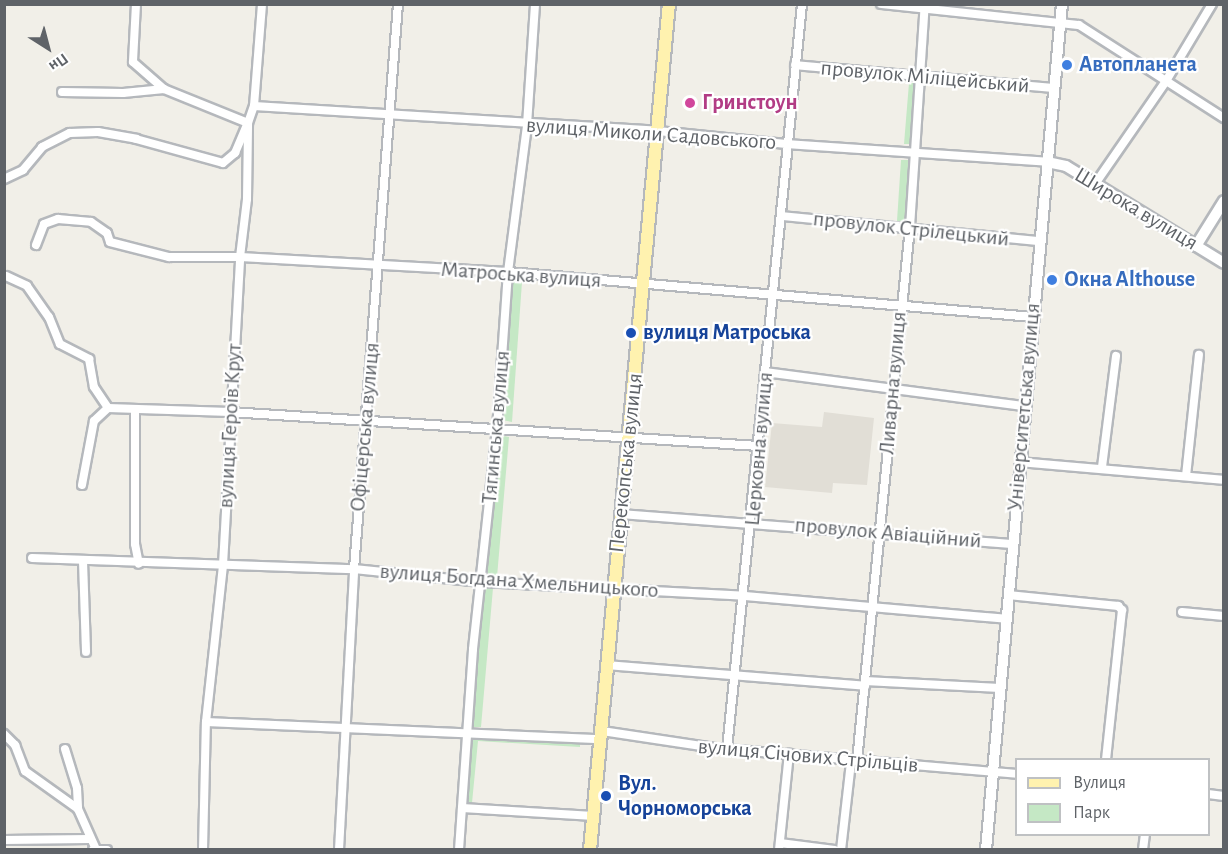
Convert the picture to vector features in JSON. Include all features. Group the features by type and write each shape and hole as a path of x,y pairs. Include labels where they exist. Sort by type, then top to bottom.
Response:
{"main road":[{"name":"Перекопська вулиця","path":"591,849 606,665 669,4"}],"street":[{"path":"4,179 11,179 23,170 42,147 70,133 98,132 136,139 223,163 235,153 248,123 164,89 133,62 136,4"},
{"name":"вулиця Героїв Крут","path":"203,849 206,722 223,565 240,256 247,199 248,123 254,106 262,4"},
{"name":"Офіцерська вулиця","path":"339,849 354,569 392,113 398,4"},
{"name":"Тягинська вулиця","path":"459,849 481,582 497,429 508,272 527,125 535,4"},
{"name":"Церковна вулиця","path":"727,749 753,521 765,372 782,216 786,144 802,4"},
{"path":"881,4 1060,21 1079,25 1224,118"},
{"name":"Університетська вулиця","path":"986,849 1011,544 1062,4"},
{"path":"1095,184 1166,81 1212,4"},
{"name":"Ливарна вулиця","path":"841,849 874,606 900,305 910,227 925,7"},
{"name":"провулок Міліцейський","path":"795,65 919,79 1054,88"},
{"path":"62,92 123,93 164,89"},
{"name":"вулиця Миколи Садовського","path":"254,106 392,113 527,125 658,131 786,144 914,151 1047,162"},
{"name":"Широка вулиця","path":"1047,162 1062,164 1224,263"},
{"path":"1196,246 1224,201"},
{"name":"провулок Стрілецький","path":"782,216 1039,241"},
{"name":"Матроська вулиця","path":"36,246 44,224 58,219 91,222 107,233 110,242 169,257 240,256 508,272 1033,317"},
{"path":"6,276 27,286 49,317 60,344 89,359 94,387 108,408"},
{"path":"1186,476 1199,355"},
{"path":"1102,467 1116,356"},
{"path":"765,372 1025,406"},
{"path":"82,485 94,421 108,408 118,406 135,410 230,412 758,446"},
{"path":"135,410 135,544 139,564"},
{"path":"1020,462 1102,467 1224,480"},
{"name":"провулок Авіаційний","path":"621,514 753,521 1011,544"},
{"name":"вулиця Богдана Хмельницького","path":"32,558 139,564 354,569 481,582 745,596 1006,619"},
{"path":"84,561 86,652"},
{"path":"1008,595 1118,606 1122,610 1106,758"},
{"path":"1182,612 1224,616"},
{"path":"606,665 865,684 1000,688"},
{"name":"вулиця Січових Стрільців","path":"206,722 346,728 646,735 656,742 1015,774"},
{"path":"4,734 15,745 25,771 78,809"},
{"path":"64,749 77,788 78,809 90,839 94,848 107,849"},
{"path":"789,754 780,846 835,849"},
{"path":"462,808 594,816"},
{"path":"4,840 90,839"}],"shaded area":[{"path":"824,412 874,418 867,485 833,483 832,493 765,487 772,423 822,427"}],"green space":[{"path":"909,83 915,83 910,144 904,144"},
{"path":"901,160 910,160 906,222 897,221"},
{"path":"510,281 522,282 512,422 502,420"},
{"path":"504,436 509,437 497,577 490,576 486,570 498,446"},
{"path":"484,587 493,588 481,727 471,727"},
{"path":"472,736 580,741 580,747 478,741 472,803 464,803"}],"place":[{"name":"Автопланета","path":"1067,65"},
{"name":"Гринстоун","path":"690,103"},
{"name":"Окна Althouse","path":"1052,280"},
{"name":"вулиця Матроська","path":"631,333"},
{"name":"Вул. Чорноморська","path":"606,796"}]}
